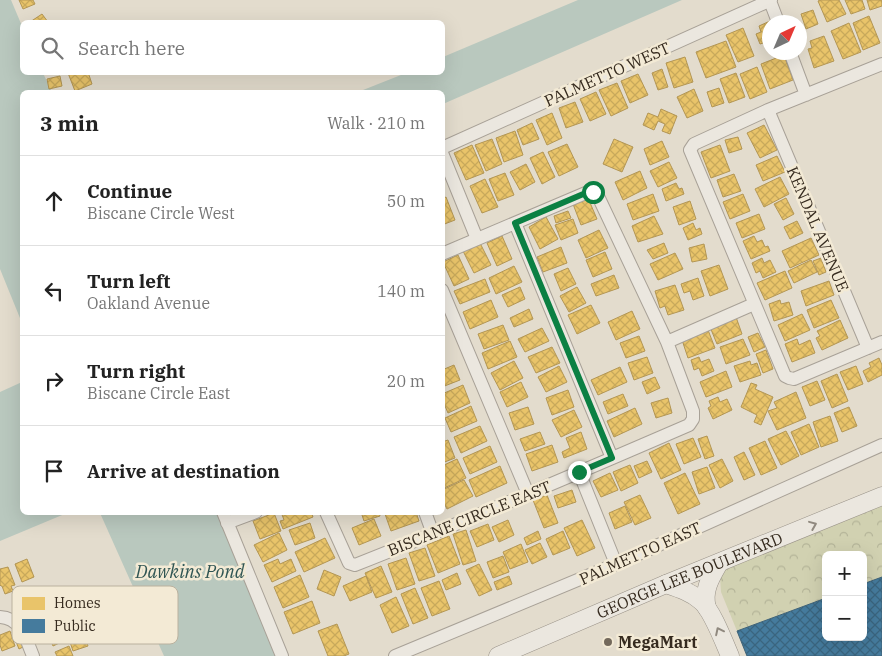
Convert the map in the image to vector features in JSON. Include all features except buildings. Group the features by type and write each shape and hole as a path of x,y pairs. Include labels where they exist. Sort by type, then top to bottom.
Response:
{"main road":[{"name":"GEORGE LEE BOULEVARD","path":"498,656 666,584 882,496"},
{"path":"707,608 705,601 707,586 719,563"},
{"path":"666,584 692,594 703,602 730,656"}],"street":[{"path":"770,0 775,15"},
{"name":"PALMETTO WEST","path":"445,147 770,0"},
{"path":"793,60 806,95"},
{"path":"882,64 768,110 691,147 690,150 785,376 794,378 882,342"},
{"name":"KENDAL AVENUE","path":"768,110 868,348"},
{"path":"445,160 477,239"},
{"path":"445,253 588,192 593,192 597,194 667,342 754,304"},
{"path":"515,223 612,458"},
{"path":"445,297 528,494"},
{"name":"BISCANE CIRCLE EAST","path":"327,515 349,562 355,564 433,534 689,425 693,419 693,411 667,342"},
{"name":"PALMETTO EAST","path":"395,656 616,564 882,445"},
{"path":"579,472 616,564"},
{"path":"240,515 225,518 282,656"},
{"path":"426,515 433,534"},
{"path":"28,644 33,656"}],"green space":[{"path":"882,504 882,577 867,583 867,551 822,551 822,599 737,631 721,592 719,563"}],"water":[{"path":"0,0 11,0 20,21 20,75 44,75 51,90 20,90 20,318 0,269"},
{"path":"578,0 682,0 445,103 445,90 363,90 401,75 445,75 445,56"},
{"path":"20,383 20,515 62,515 0,541 0,392"},
{"name":"Dawkins Pond","path":"101,515 230,515 288,656 164,656 159,644 178,644 178,586 133,586"}],"place":[{"name":"MegaMart","path":"608,642"}],"route":[{"path":"579,472 612,458 515,223 588,192 593,192"}]}
